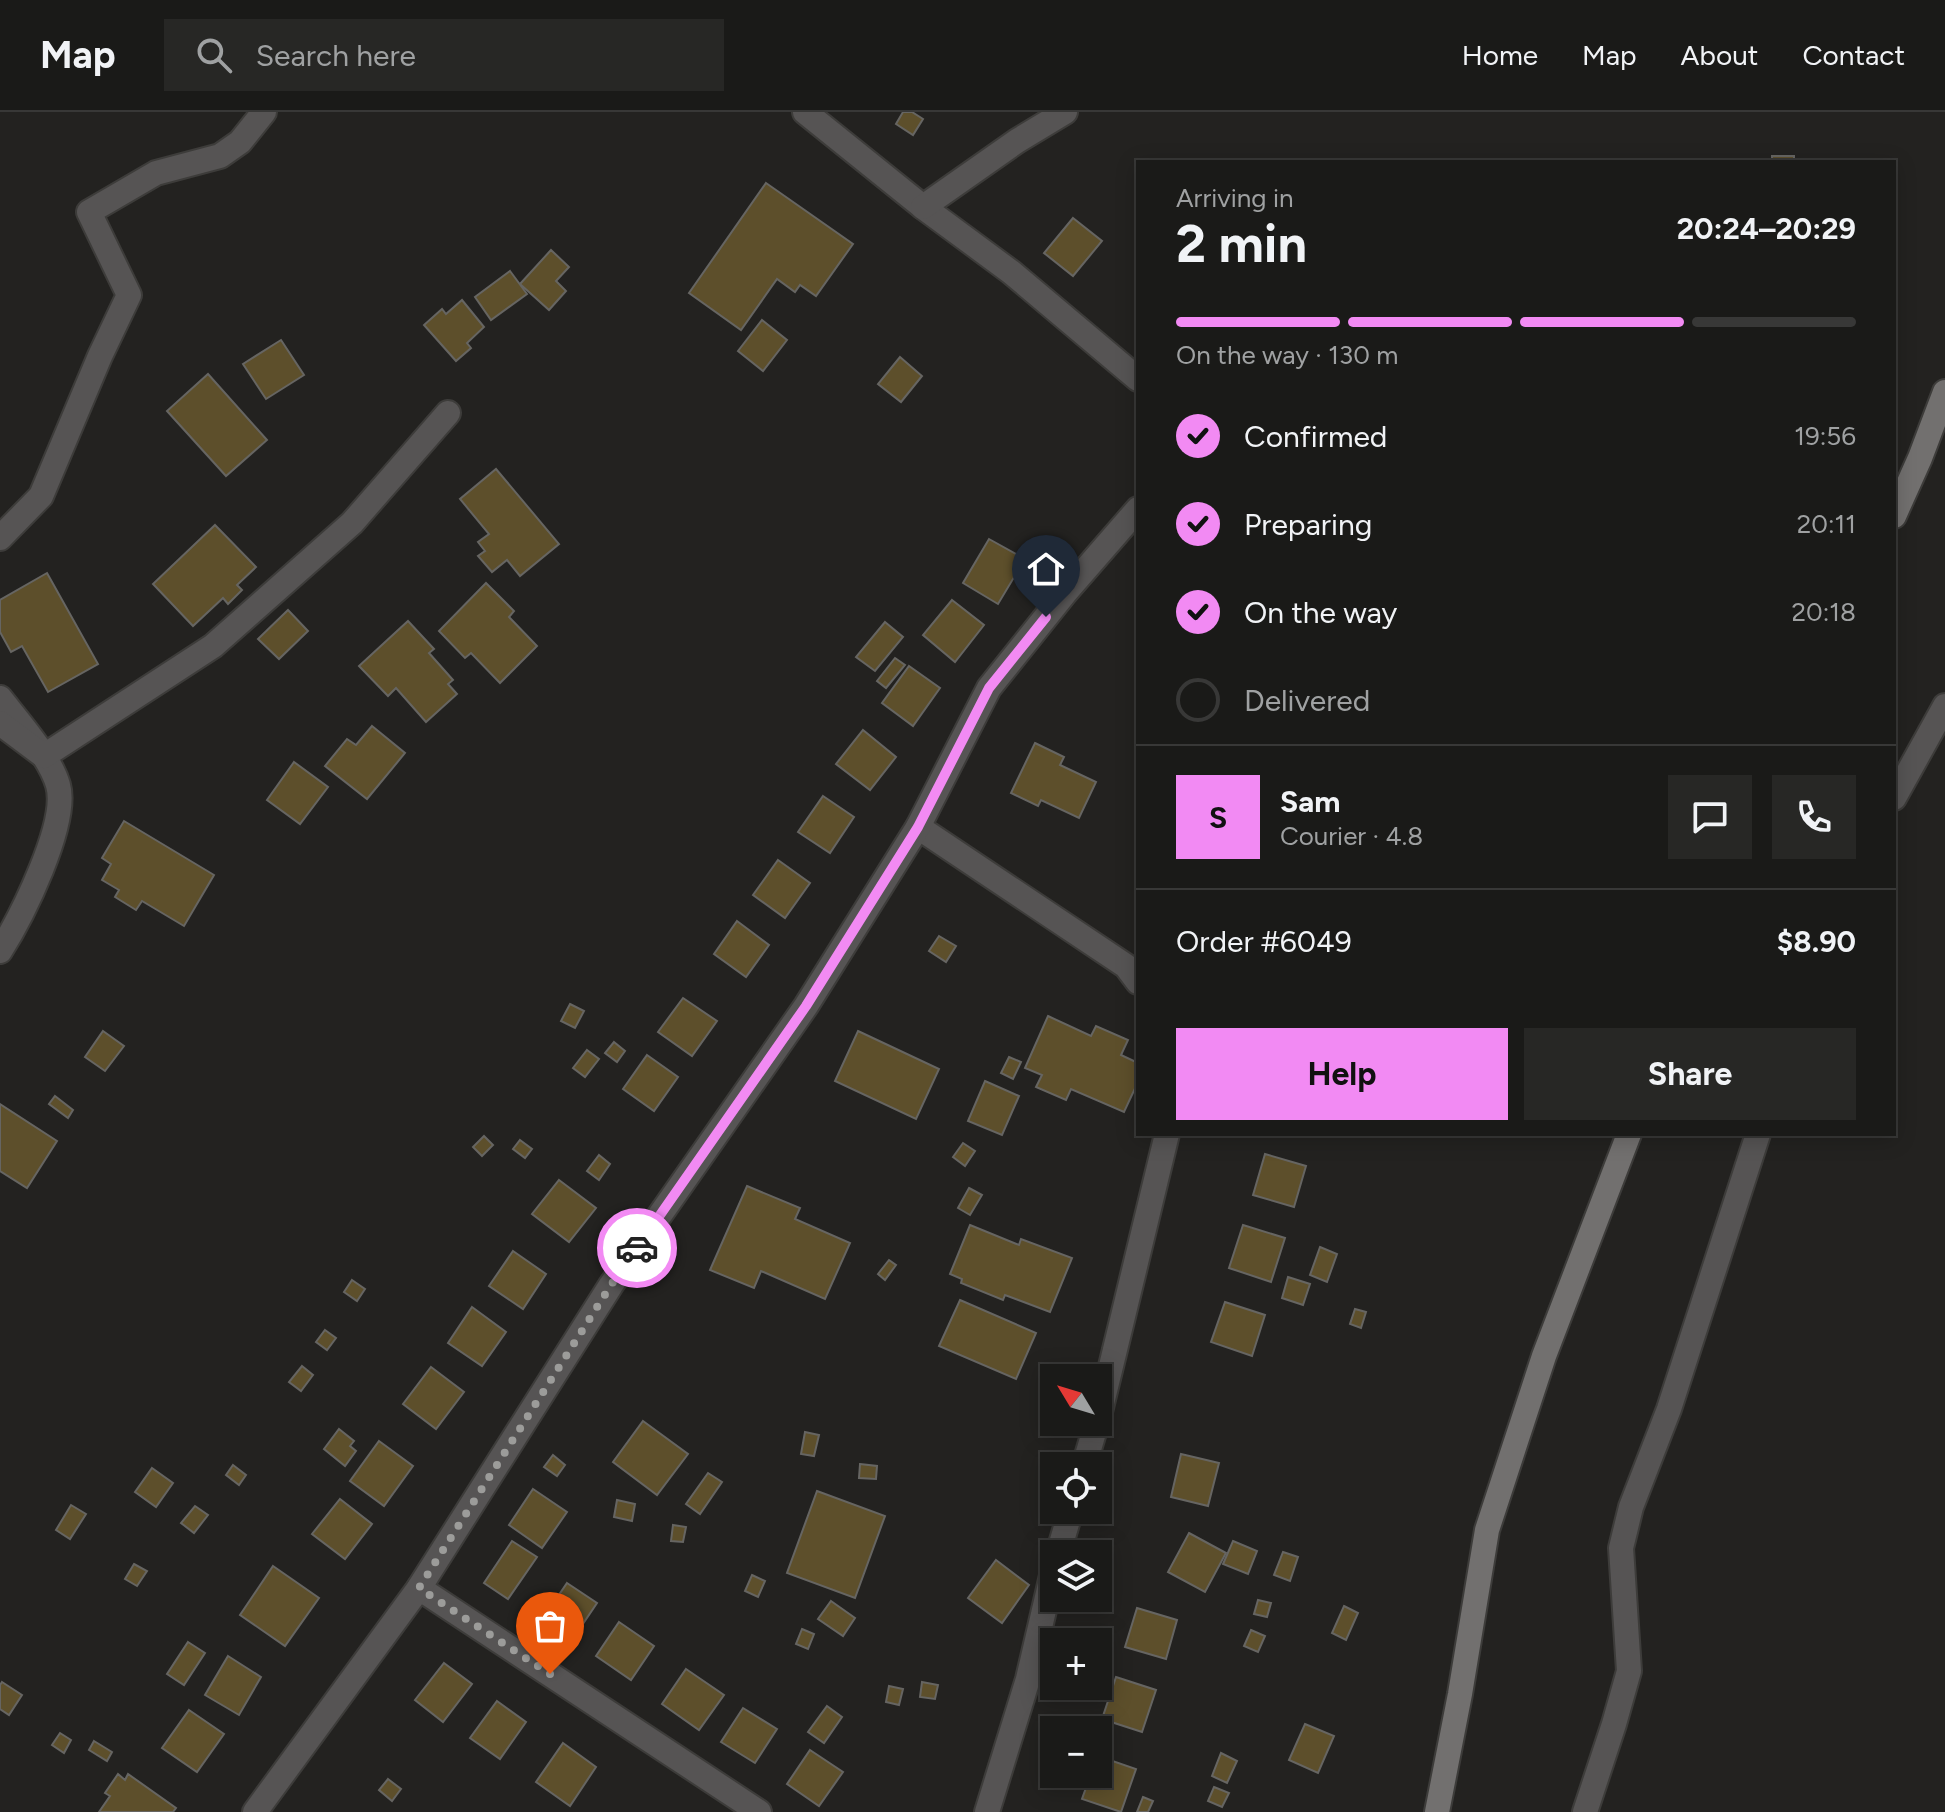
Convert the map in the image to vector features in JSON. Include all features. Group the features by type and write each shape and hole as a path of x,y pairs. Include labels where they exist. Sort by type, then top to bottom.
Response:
{"main road":[{"path":"1896,512 1945,392"},
{"path":"1437,1812 1487,1530 1544,1356 1628,1136"}],"street":[{"path":"0,538 41,496 129,295 89,212 156,173 220,156 240,142 264,112"},
{"path":"805,112 923,207 1011,272 1136,377"},
{"path":"923,207 1017,141 1065,112"},
{"path":"44,756 213,646 352,523 448,413"},
{"path":"255,1812 419,1588 611,1285 806,1006 918,827 989,688 1136,511"},
{"path":"0,698 44,756 59,786 58,819 37,881 0,951"},
{"path":"1896,794 1945,706"},
{"path":"0,723 44,756"},
{"path":"918,827 1126,966 1136,979"},
{"path":"1112,1364 1167,1136"},
{"path":"1585,1812 1629,1671 1621,1548 1631,1507 1669,1409 1757,1136"},
{"path":"419,1588 759,1812"},
{"path":"987,1812 1028,1679 1044,1612"}],"building":[{"path":"903,112 912,112 923,119 913,135 896,124"},
{"path":"1772,156 1794,156 1794,160 1772,160"},
{"path":"766,183 853,244 816,296 800,285 795,292 777,279 741,330 689,293"},
{"path":"1073,218 1102,241 1073,276 1044,253"},
{"path":"551,250 569,267 556,281 566,291 549,310 520,284"},
{"path":"510,271 527,294 491,320 475,297"},
{"path":"462,300 484,327 467,343 471,348 456,361 424,325 442,309 446,314"},
{"path":"762,320 787,340 763,371 738,351"},
{"path":"281,340 304,375 266,399 243,364"},
{"path":"900,357 922,376 901,402 878,384"},
{"path":"208,374 267,440 226,476 167,411"},
{"path":"496,469 559,544 520,576 507,560 492,572 478,556 485,551 478,542 489,534 460,499"},
{"path":"215,525 256,567 237,585 242,590 228,604 223,598 193,626 153,584"},
{"path":"989,539 1025,559 998,604 963,583"},
{"path":"47,573 98,664 48,692 22,646 11,652 0,632 0,600"},
{"path":"486,583 514,611 509,617 537,646 500,683 471,653 465,658 439,631"},
{"path":"952,600 984,625 955,662 923,635"},
{"path":"288,610 308,631 279,659 258,639"},
{"path":"408,621 434,649 429,653 453,680 448,684 457,694 426,722 396,688 388,696 359,666"},
{"path":"885,622 903,637 875,671 856,657"},
{"path":"895,658 905,665 886,688 877,681"},
{"path":"909,666 940,688 913,726 882,703"},
{"path":"372,726 405,753 367,799 325,766 347,739 356,745"},
{"path":"863,730 896,757 870,790 836,764"},
{"path":"1035,743 1064,757 1060,765 1096,782 1079,818 1041,800 1038,806 1011,793"},
{"path":"294,762 328,787 300,824 267,800"},
{"path":"823,796 854,817 830,853 798,832"},
{"path":"124,821 214,875 184,926 142,901 136,910 115,897 119,890 102,880 111,864 102,858"},
{"path":"778,860 810,883 785,918 753,895"},
{"path":"737,921 769,945 746,977 714,954"},
{"path":"939,936 956,946 946,962 929,951"},
{"path":"683,998 717,1021 692,1056 658,1032"},
{"path":"570,1004 584,1011 575,1028 561,1021"},
{"path":"1048,1016 1091,1036 1096,1026 1128,1040 1121,1055 1136,1062 1136,1086 1124,1112 1071,1089 1066,1100 1036,1087 1042,1075 1025,1068"},
{"path":"103,1031 124,1046 105,1071 85,1057"},
{"path":"858,1031 939,1069 916,1119 835,1081"},
{"path":"614,1042 625,1051 617,1062 605,1053"},
{"path":"587,1050 599,1059 585,1077 573,1068"},
{"path":"647,1055 678,1077 654,1111 623,1089"},
{"path":"1009,1057 1021,1062 1013,1079 1001,1073"},
{"path":"985,1081 1019,1096 1002,1135 968,1121"},
{"path":"55,1096 73,1110 68,1118 49,1104"},
{"path":"0,1104 57,1141 27,1188 0,1171"},
{"path":"484,1136 493,1145 482,1156 473,1147"},
{"path":"520,1140 532,1149 525,1158 513,1149"},
{"path":"963,1143 975,1151 965,1166 953,1157"},
{"path":"1265,1154 1306,1166 1294,1207 1253,1195"},
{"path":"599,1155 610,1164 599,1180 587,1171"},
{"path":"559,1180 596,1208 569,1242 532,1214"},
{"path":"747,1186 800,1208 795,1219 850,1243 825,1299 761,1271 754,1288 710,1270"},
{"path":"969,1188 982,1195 970,1215 958,1208"},
{"path":"970,1225 1019,1245 1021,1239 1072,1258 1050,1312 1005,1295 1003,1300 961,1283 962,1279 950,1274"},
{"path":"1243,1225 1285,1238 1271,1282 1229,1268"},
{"path":"1320,1247 1337,1254 1327,1282 1310,1275"},
{"path":"513,1251 546,1274 523,1309 489,1286"},
{"path":"889,1260 896,1265 885,1280 878,1274"},
{"path":"1288,1277 1310,1284 1303,1305 1282,1298"},
{"path":"352,1280 365,1289 357,1301 344,1292"},
{"path":"960,1300 1036,1333 1016,1379 939,1346"},
{"path":"1225,1302 1265,1315 1252,1356 1211,1342"},
{"path":"472,1307 506,1332 482,1366 448,1343"},
{"path":"1355,1309 1366,1312 1361,1328 1350,1324"},
{"path":"325,1330 336,1338 327,1350 316,1342"},
{"path":"302,1366 313,1375 301,1391 289,1382"},
{"path":"431,1367 464,1392 436,1429 403,1404"},
{"path":"643,1421 688,1454 657,1495 613,1462"},
{"path":"339,1429 354,1441 350,1446 356,1451 345,1466 324,1449"},
{"path":"805,1432 819,1435 814,1456 801,1454"},
{"path":"379,1441 413,1466 384,1506 350,1481"},
{"path":"1181,1454 1219,1463 1208,1506 1171,1497"},
{"path":"553,1455 565,1465 557,1476 544,1467"},
{"path":"860,1464 877,1466 876,1479 859,1478"},
{"path":"233,1465 246,1475 239,1485 226,1475"},
{"path":"152,1468 173,1483 156,1507 135,1492"},
{"path":"708,1473 722,1482 700,1514 686,1504"},
{"path":"533,1489 567,1512 542,1548 509,1525"},
{"path":"817,1491 885,1516 855,1598 787,1573"},
{"path":"340,1499 372,1524 345,1559 312,1534"},
{"path":"617,1500 635,1504 632,1521 614,1517"},
{"path":"71,1505 86,1514 70,1539 56,1530"},
{"path":"195,1506 208,1515 194,1533 181,1523"},
{"path":"673,1525 686,1527 683,1542 671,1541"},
{"path":"1189,1533 1226,1553 1205,1592 1168,1572"},
{"path":"512,1541 537,1557 508,1599 484,1583"},
{"path":"1233,1541 1257,1551 1248,1574 1223,1564"},
{"path":"1283,1552 1298,1557 1290,1581 1274,1575"},
{"path":"996,1560 1029,1585 1002,1623 968,1598"},
{"path":"134,1564 147,1571 137,1586 125,1579"},
{"path":"273,1566 319,1598 285,1646 240,1615"},
{"path":"752,1575 765,1581 758,1597 745,1591"},
{"path":"567,1583 597,1603 572,1640 542,1620"},
{"path":"1258,1600 1271,1603 1267,1617 1254,1614"},
{"path":"831,1601 855,1618 843,1636 818,1619"},
{"path":"1344,1606 1358,1613 1346,1640 1332,1633"},
{"path":"1137,1608 1177,1620 1166,1659 1125,1647"},
{"path":"619,1622 654,1646 631,1680 596,1656"},
{"path":"802,1629 814,1634 808,1649 796,1644"},
{"path":"1251,1630 1265,1636 1258,1652 1244,1646"},
{"path":"188,1642 205,1653 184,1685 167,1674"},
{"path":"228,1656 261,1677 239,1715 205,1695"},
{"path":"444,1663 472,1684 443,1722 415,1700"},
{"path":"686,1669 724,1695 699,1730 662,1704"},
{"path":"1116,1677 1156,1690 1142,1732 1112,1722 1112,1716 1103,1716 1108,1700 1112,1700"},
{"path":"2,1682 22,1695 9,1715 0,1709"},
{"path":"922,1682 938,1685 935,1699 920,1697"},
{"path":"889,1686 903,1689 899,1705 886,1702"},
{"path":"497,1701 526,1722 500,1759 470,1738"},
{"path":"827,1706 842,1717 824,1743 808,1732"},
{"path":"743,1708 777,1729 755,1763 721,1742"},
{"path":"189,1710 224,1734 197,1772 162,1748"},
{"path":"1305,1724 1334,1736 1318,1773 1289,1760"},
{"path":"60,1733 71,1740 64,1753 52,1745"},
{"path":"94,1741 112,1752 107,1761 89,1750"},
{"path":"563,1743 596,1767 570,1806 536,1782"},
{"path":"810,1750 843,1772 819,1806 787,1784"},
{"path":"1221,1753 1237,1761 1227,1783 1212,1776"},
{"path":"1112,1761 1136,1769 1121,1812 1082,1799 1086,1788 1112,1788"},
{"path":"118,1774 125,1780 128,1774 176,1808 173,1812 99,1812 110,1796 105,1793"},
{"path":"388,1779 401,1789 392,1801 379,1790"},
{"path":"1214,1787 1229,1793 1222,1807 1208,1801"},
{"path":"1143,1797 1153,1801 1148,1812 1137,1812"}],"way so far":[{"path":"550,1674 419,1588 637,1248"}],"route":[{"path":"637,1248 806,1006 918,827 989,688 1046,617"}]}
